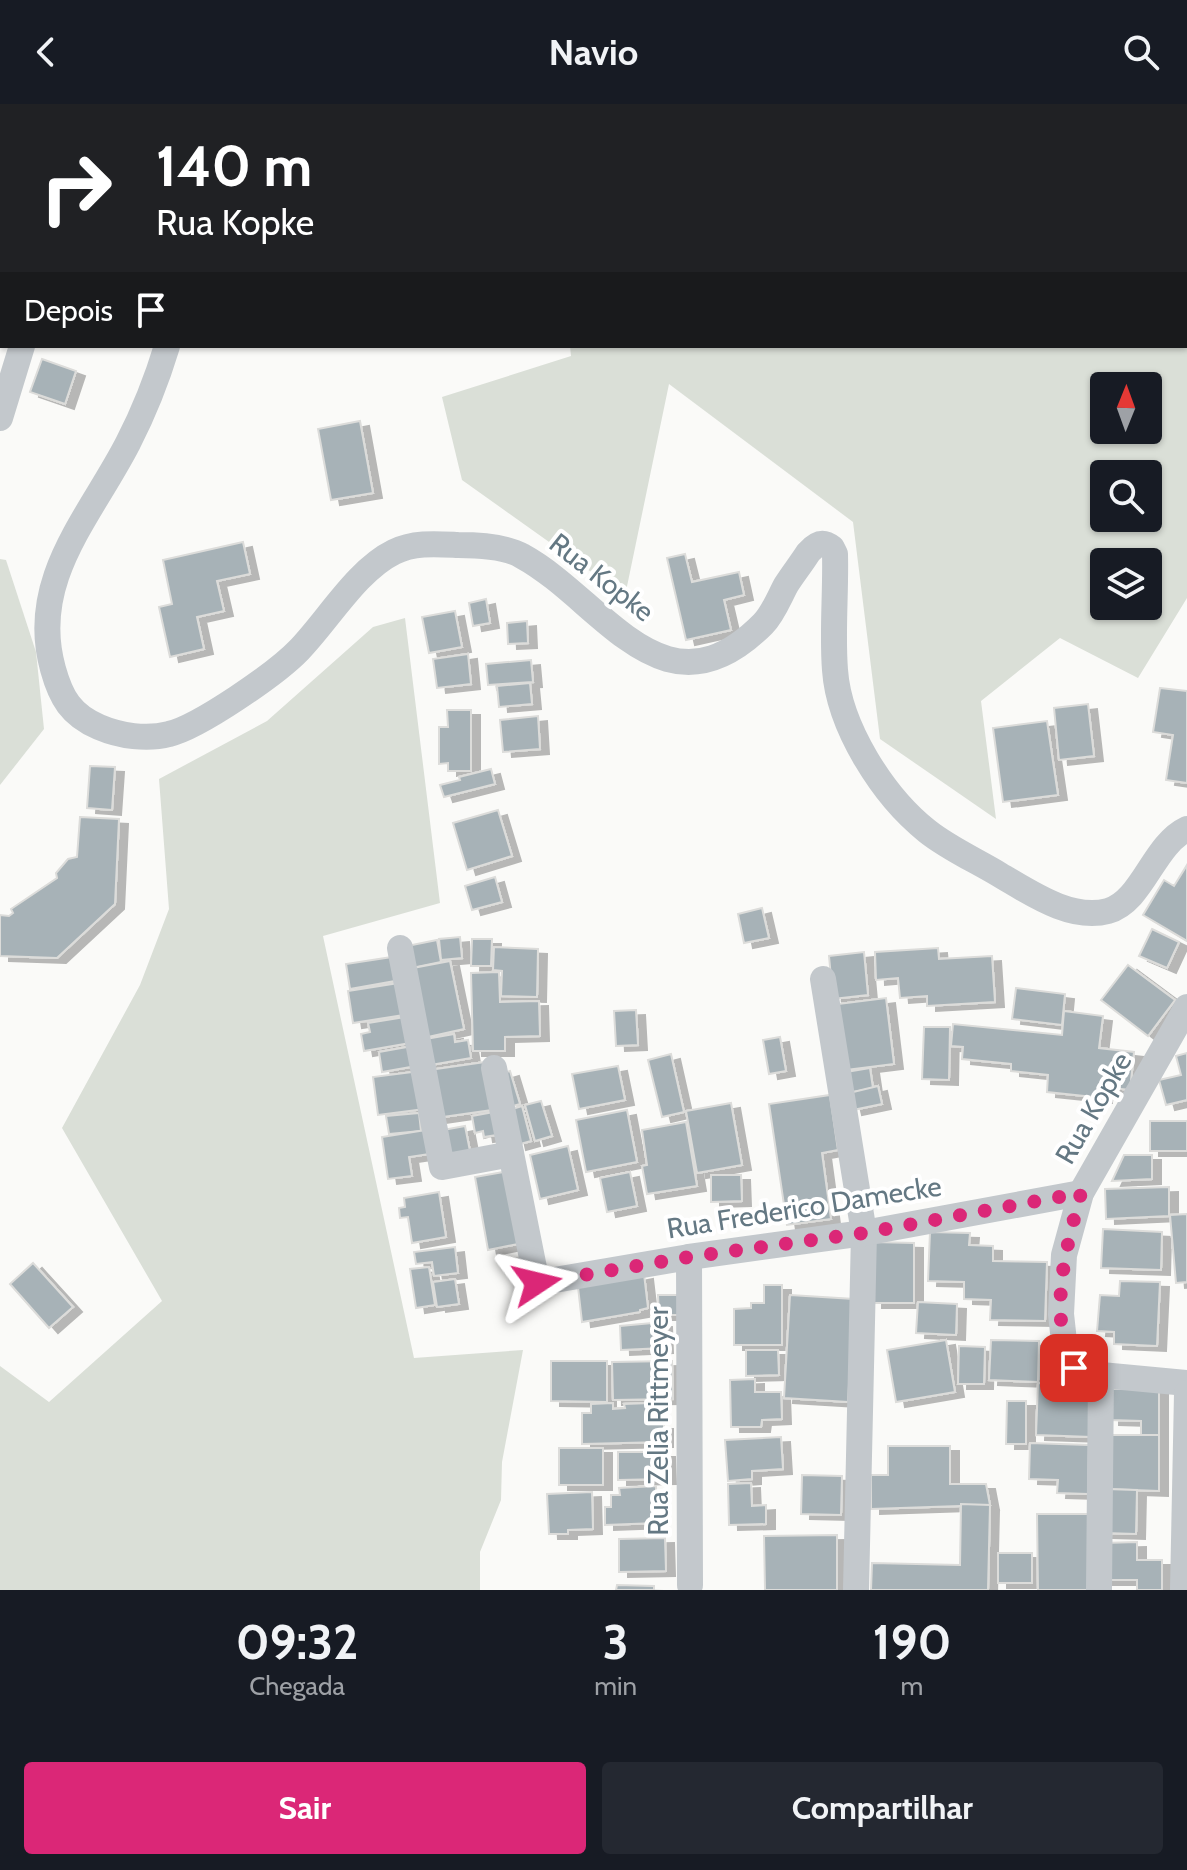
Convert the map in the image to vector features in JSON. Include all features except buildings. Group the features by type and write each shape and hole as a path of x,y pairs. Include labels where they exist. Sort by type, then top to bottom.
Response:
{"street":[{"path":"0,418 21,348"},
{"name":"Rua Kopke","path":"166,348 130,439 54,576 46,612 47,649 59,692 79,719 110,732 146,738 171,734 225,706 297,653 370,568 395,551 426,544 476,545 520,554 564,585 605,623 646,651 673,661 701,662 730,652 765,623 808,553 815,546 827,544 835,554 835,673 847,724 876,778 927,831 1025,890 1069,910 1088,913 1116,908 1126,901 1167,845 1187,829"},
{"path":"400,948 442,1167 511,1154 494,1068"},
{"path":"823,979 864,1233 856,1590"},
{"name":"Rua Kopke","path":"1187,1007 1081,1193 1064,1255 1061,1314 1065,1351 1074,1368 1101,1375 1187,1383"},
{"name":"Rua Frederico Damecke","path":"511,1154 537,1283 689,1257 864,1233 1081,1193"},
{"name":"Rua Zelia Rittmeyer","path":"689,1257 690,1585"},
{"path":"1099,1590 1101,1375"},
{"path":"1183,1590 1187,1393"}],"shaded area":[{"path":"570,348 1187,348 1187,598 1138,678 1060,638 981,701 996,819 880,739 853,522 669,384 625,596 462,480 442,397 571,356"},
{"path":"0,559 6,560 36,652 44,729 0,785"},
{"path":"405,618 440,903 323,936 414,1358 523,1350 502,1462 501,1500 480,1552 480,1590 0,1590 0,1366 49,1402 162,1301 62,1128 140,985 169,909 159,779 267,721 373,627"}],"route":[{"path":"537,1283 689,1257 864,1233 1081,1193 1064,1255 1061,1314 1065,1351 1074,1368"}]}
